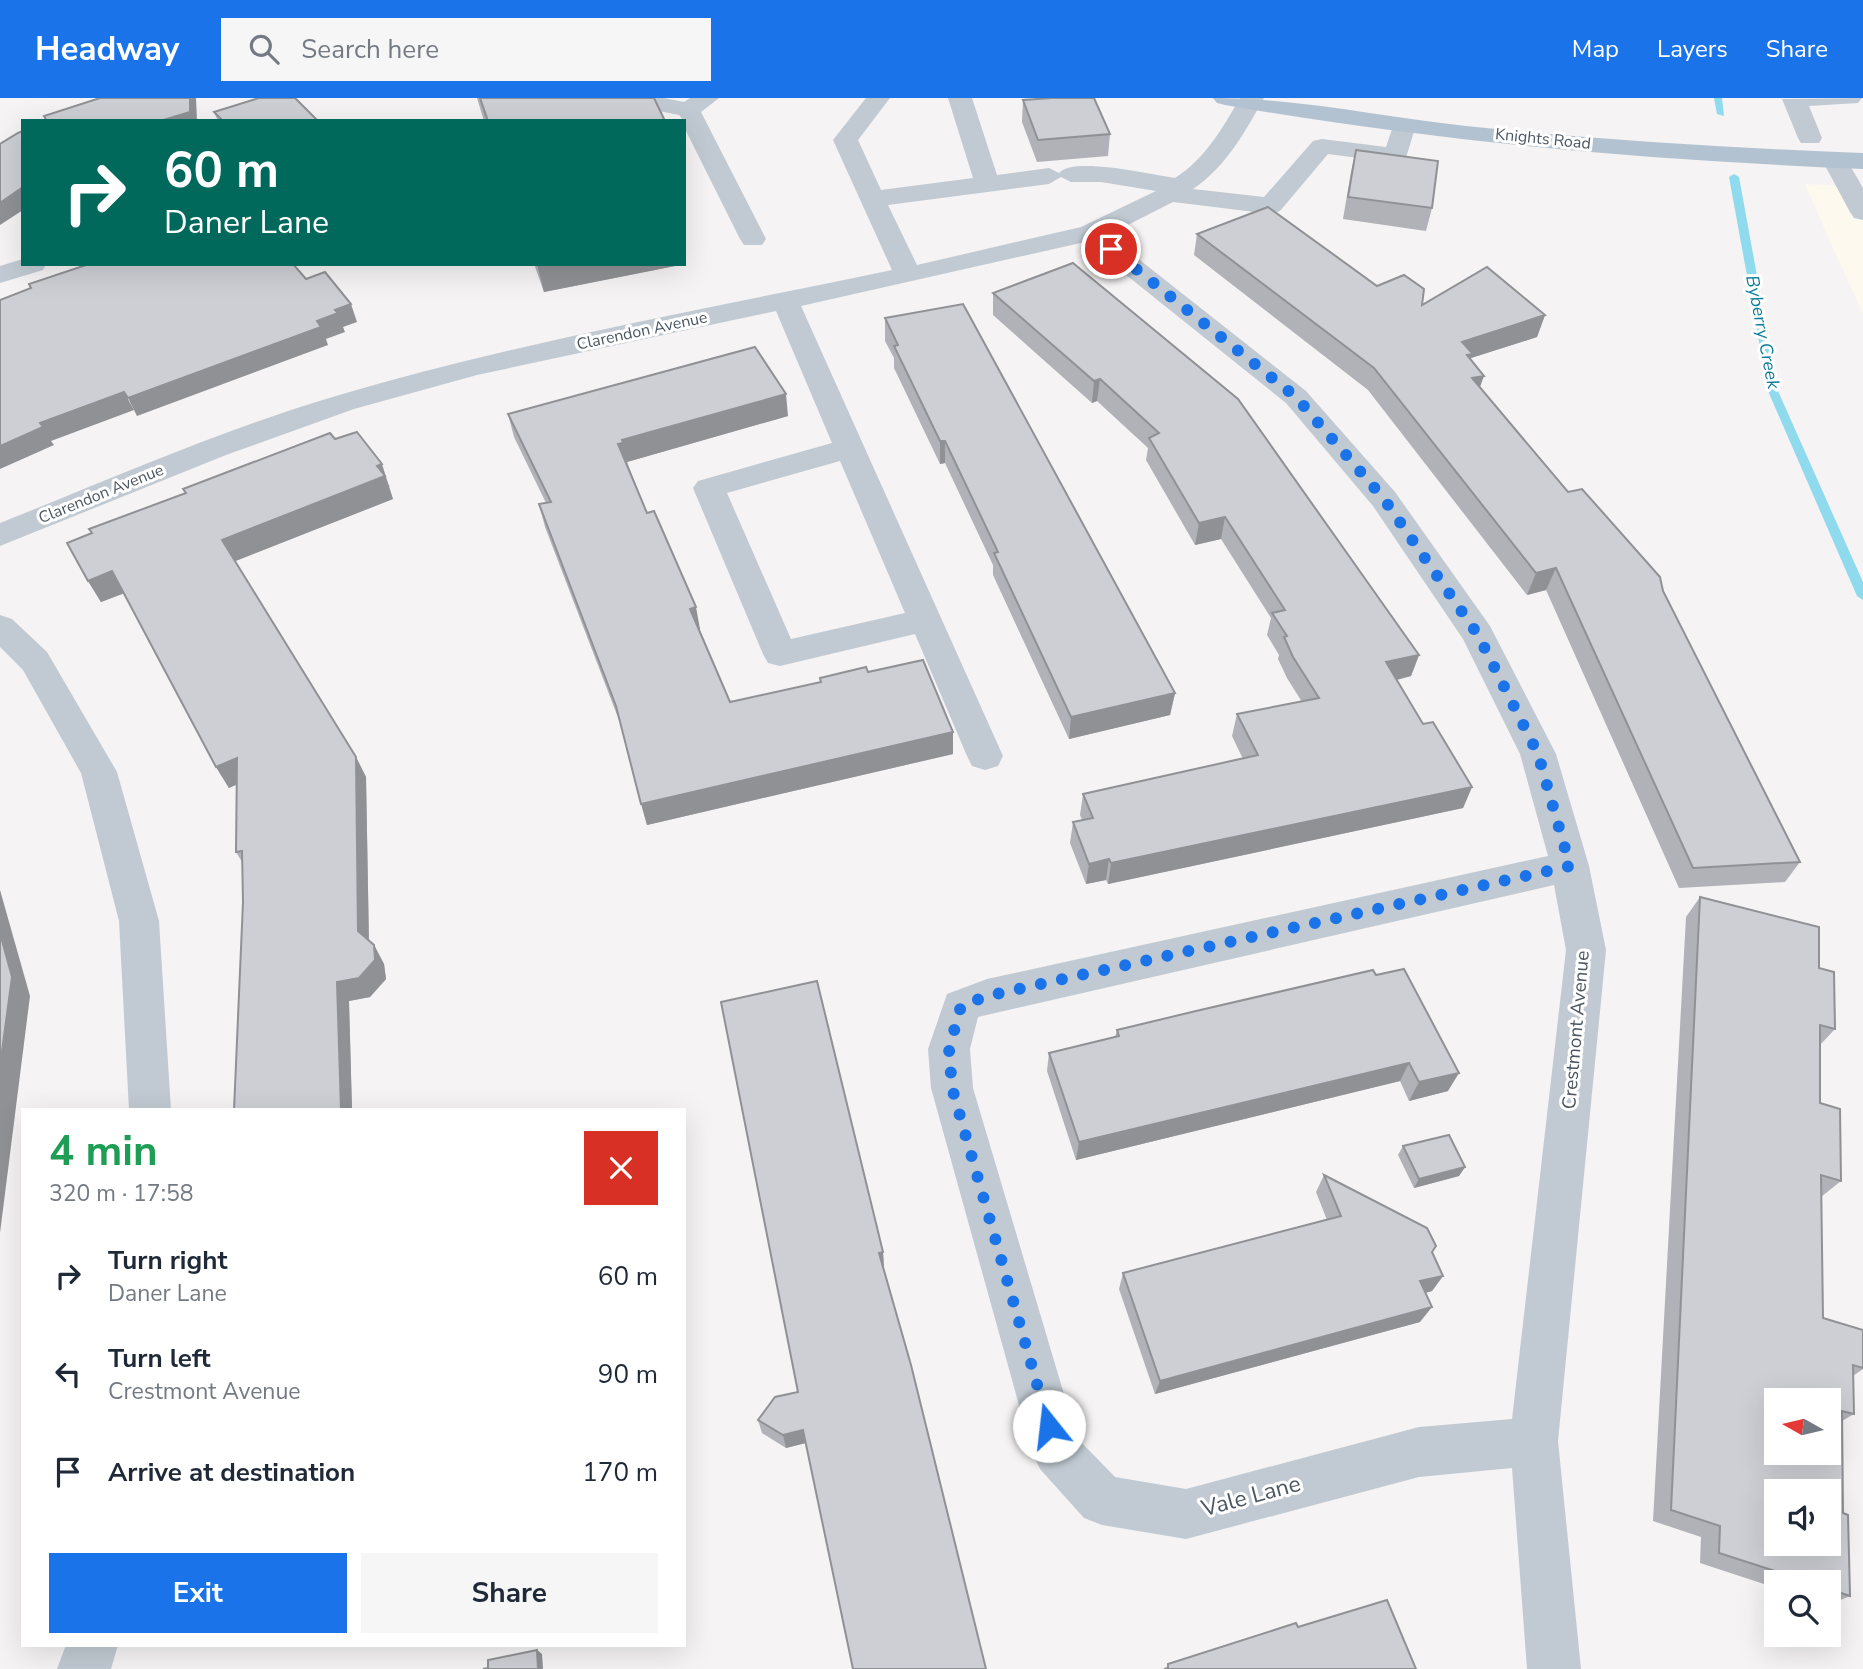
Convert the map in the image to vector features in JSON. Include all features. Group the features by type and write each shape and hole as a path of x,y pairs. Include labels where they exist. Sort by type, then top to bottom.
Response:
{"main road":[{"name":"Knights Road","path":"1242,100 1404,125 1645,149 1863,161"},
{"name":"Knights Road","path":"1558,119 1680,130 1863,139"}],"street":[{"path":"627,98 697,104 753,239"},
{"path":"878,98 845,140 908,275"},
{"path":"960,98 987,184"},
{"path":"1810,138 1794,98 1850,98"},
{"name":"Clarendon Avenue","path":"0,535 215,448 344,402 473,367 908,275 1090,233 1174,190 1200,173 1229,138 1242,100"},
{"path":"873,199 1060,175 1101,174 1174,190 1271,206 1322,146 1396,156 1404,125"},
{"path":"1835,160 1863,212"},
{"name":"Crestmont Avenue","path":"1090,233 1296,397 1384,499 1478,635 1538,754 1570,866 1586,950 1534,1441 1554,1669"},
{"path":"0,275 27,266"},
{"path":"785,301 985,756"},
{"path":"849,448 709,488 780,654 925,620"},
{"path":"0,626 35,661 99,772 139,921 149,1108"},
{"name":"Vale Lane","path":"1534,1441 1419,1452 1186,1514 1102,1500 1057,1452 952,1088 949,1049 961,1006 987,996 1570,866"},
{"path":"83,1669 91,1647"}],"shaded area":[{"path":"1805,184 1863,187 1863,314 1833,248"}],"building":[{"path":"100,98 190,98 190,112 167,119 46,119 44,116"},
{"path":"259,98 295,98 316,119 221,119 214,112"},
{"path":"480,98 654,98 664,119 487,119"},
{"path":"1094,98 1110,134 1038,140 1023,100"},
{"path":"21,132 21,188 0,203 0,144"},
{"path":"1356,150 1438,161 1432,208 1348,197"},
{"path":"1268,207 1377,286 1404,275 1424,289 1422,305 1487,267 1545,315 1462,342 1473,354 1467,355 1484,376 1472,378 1568,492 1582,489 1660,577 1663,591 1800,862 1693,868 1556,568 1536,573 1374,368 1197,234"},
{"path":"1073,263 1238,399 1419,655 1386,662 1423,724 1433,722 1472,787 1111,863 1109,859 1089,864 1073,822 1093,818 1083,794 1258,755 1237,714 1319,698 1293,657 1284,637 1287,636 1272,613 1285,610 1225,517 1199,523 1149,438 1159,433 1100,379 1094,381 993,293"},
{"path":"83,266 295,266 306,279 325,272 351,304 335,310 338,313 317,321 321,327 128,398 124,392 40,423 43,427 0,446 0,300 31,288 29,284"},
{"path":"963,304 1175,693 1071,717 994,553 998,552 945,441 940,441 894,346 898,345 885,318"},
{"path":"755,347 786,394 622,440 623,443 618,444 647,513 654,511 696,607 690,609 730,702 821,682 820,678 866,667 868,672 923,660 953,732 641,804 616,706 539,504 551,502 508,414"},
{"path":"357,432 382,464 377,466 385,476 222,540 356,757 358,931 374,945 375,960 359,978 337,982 341,1108 234,1108 243,902 242,851 236,852 237,758 216,767 112,571 88,581 67,543 92,533 89,529 186,493 183,489 330,433 335,439"},
{"path":"1700,897 1819,927 1819,968 1834,972 1835,1029 1820,1025 1820,1103 1840,1109 1841,1181 1821,1175 1823,1318 1863,1330 1863,1368 1853,1365 1854,1414 1842,1411 1843,1513 1848,1515 1850,1596 1841,1593 1841,1570 1772,1570 1719,1553 1720,1526 1671,1510"},
{"path":"0,933 12,977 0,1066"},
{"path":"1404,969 1459,1073 1419,1082 1409,1063 1079,1142 1049,1053 1119,1036 1117,1030 1196,1011 1373,970 1376,975"},
{"path":"817,981 883,1252 879,1253 911,1365 986,1669 853,1669 803,1430 783,1435 758,1420 775,1397 798,1392 721,1002"},
{"path":"1449,1135 1465,1167 1419,1179 1403,1146"},
{"path":"1324,1175 1427,1228 1436,1246 1432,1252 1443,1276 1420,1281 1432,1307 1160,1381 1123,1273 1341,1216"},
{"path":"1387,1600 1416,1669 1164,1669 1168,1668 1168,1664 1296,1623 1298,1627"},
{"path":"537,1650 538,1669 483,1669 488,1668 488,1660"}],"waterway":[{"name":"Byberry Creek","path":"1718,98 1721,114"},
{"name":"Byberry Creek","path":"1734,177 1773,391 1863,596"}],"route":[{"path":"1049,1426 952,1088 949,1049 961,1006 987,996 1570,866 1538,754 1478,635 1384,499 1296,397 1111,249"}]}
